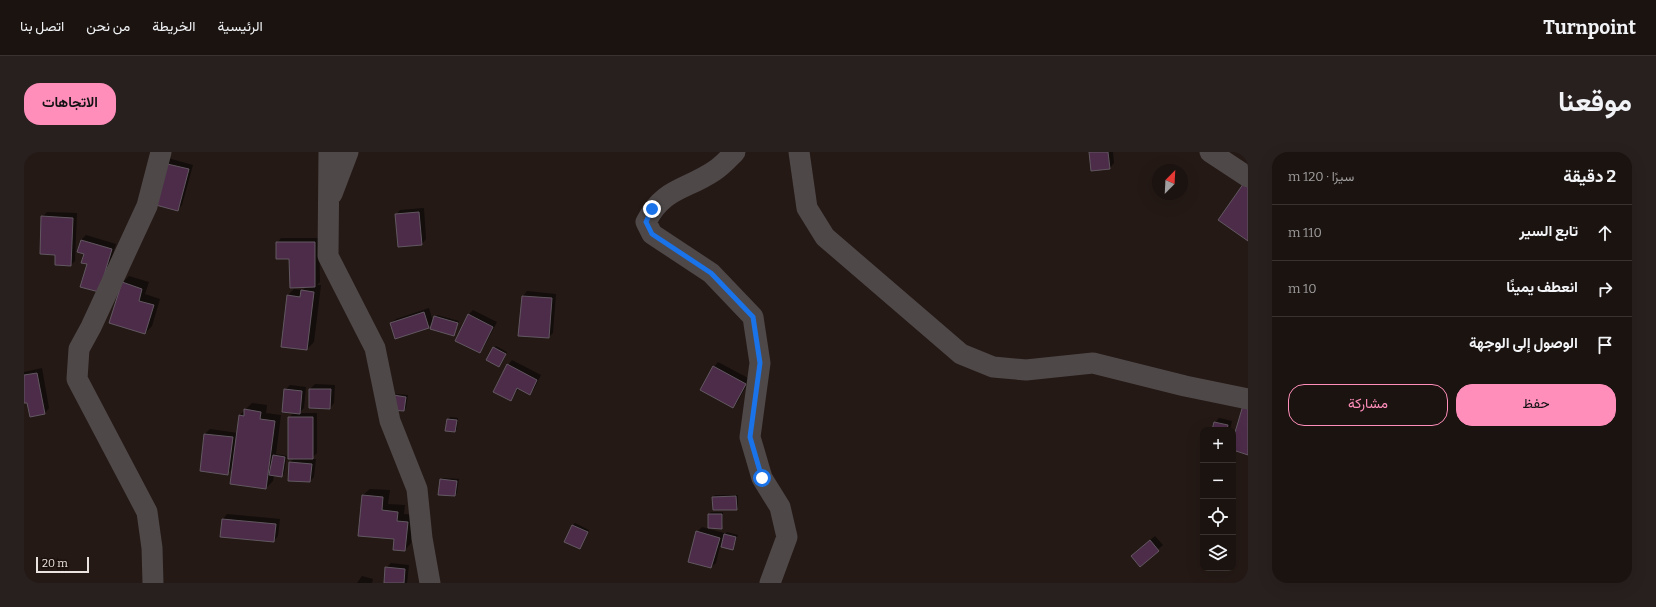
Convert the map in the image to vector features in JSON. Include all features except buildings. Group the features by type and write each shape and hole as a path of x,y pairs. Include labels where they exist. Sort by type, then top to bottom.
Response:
{"street":[{"path":"153,583 152,548 147,512 78,379 79,349 91,327 146,206 161,152"},
{"path":"328,152 328,256 375,348 390,421 417,489 422,538 430,583"},
{"path":"328,204 340,177 348,152"},
{"path":"735,152 715,171 661,199 652,209 646,222 652,234 711,273 753,317 760,363 750,437 762,478 780,507 787,537 770,583"},
{"path":"799,152 807,208 825,237 962,354 993,367 1026,370 1093,363 1185,386 1248,399"},
{"path":"1210,152 1248,177"}],"route":[{"path":"652,209 646,222 652,234 711,273 753,317 760,363 750,437 762,478"}]}
